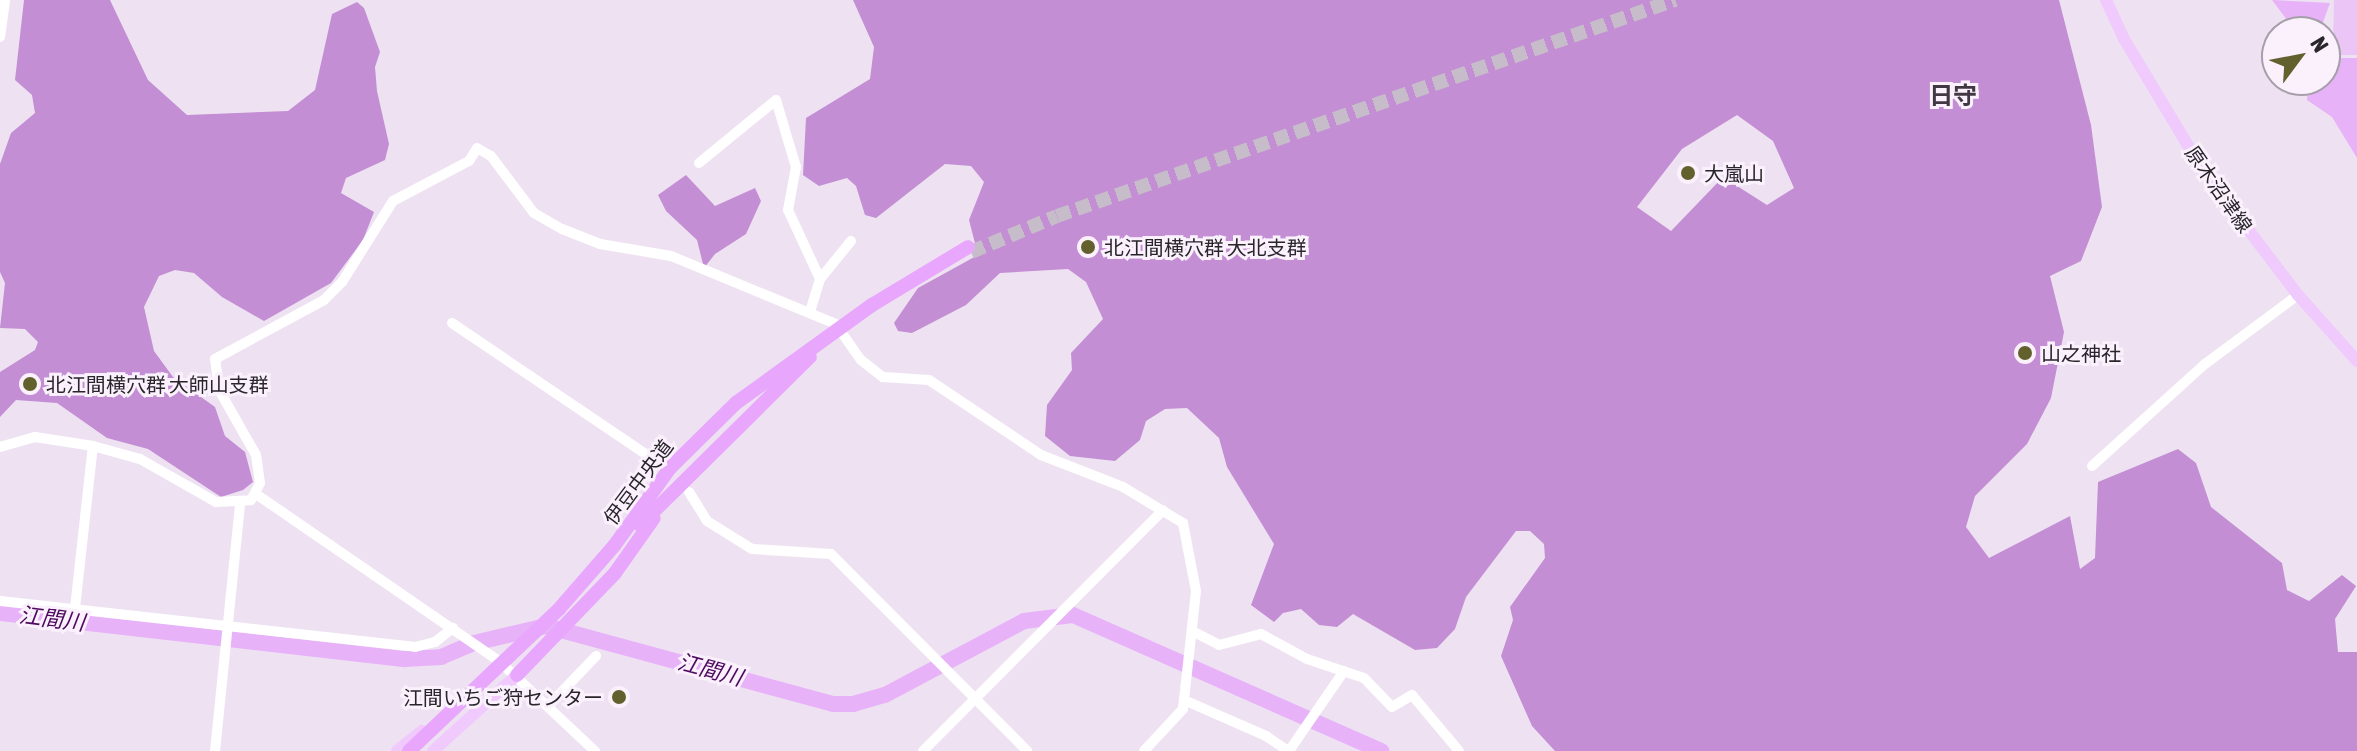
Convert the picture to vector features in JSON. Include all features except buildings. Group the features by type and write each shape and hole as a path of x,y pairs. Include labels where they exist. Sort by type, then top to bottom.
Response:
{"highway":[{"name":"伊豆中央道","path":"969,250 831,339 670,494 629,557 559,613 677,460 736,403 872,305 969,250"},
{"path":"499,661 559,613"},
{"path":"517,675 538,652 559,613"},
{"path":"418,751 494,680 559,613"},
{"path":"409,751 494,680"}],"main road":[{"name":"原木沼津線","path":"2106,0 2124,39 2202,169 2298,295 2357,361"},
{"path":"397,751 499,661"},
{"path":"433,751 517,675"}],"street":[{"path":"0,37 5,0"},
{"path":"699,163 776,100 796,167 788,210 820,279"},
{"path":"0,447 35,437 93,446 140,459 200,496 240,504 256,494 260,472 252,442 219,390 215,359 324,300 342,282 393,201 469,161 477,148 491,156 534,213 562,229 600,244 671,256 708,275 810,311 836,324"},
{"path":"810,311 820,279 851,241"},
{"path":"2092,466 2205,364 2298,295"},
{"path":"452,323 660,464"},
{"path":"844,336 861,360 883,377 929,380 1041,455 1163,510 1186,529 1196,591 1184,700 1179,716 1144,751"},
{"path":"75,608 93,446"},
{"path":"689,492 707,521 752,549 831,554 1027,751"},
{"path":"256,494 499,661 595,751"},
{"path":"215,751 240,504"},
{"path":"923,751 1163,510"},
{"path":"0,601 229,629 415,647 458,631"},
{"path":"1192,631 1219,645 1259,634 1367,680 1392,707 1409,695 1415,697 1459,751"},
{"path":"549,705 596,656"},
{"path":"1184,700 1266,736 1288,751 1314,719 1344,671"}],"shaded area":[{"path":"24,0 110,0 148,80 187,115 288,111 315,90 332,14 357,2 364,8 380,52 375,67 377,91 389,144 385,160 346,178 341,193 374,212 363,240 331,283 264,321 222,297 194,273 175,270 159,276 144,307 154,351 173,377 215,407 225,436 245,452 253,482 243,490 221,497 148,449 107,438 57,403 16,400 0,417 0,372 35,350 38,342 25,329 0,328 5,283 0,272 0,164 11,133 35,113 32,95 15,80"},
{"path":"853,0 2059,0 2091,125 2102,207 2081,261 2050,276 2064,332 2051,398 2027,444 1975,496 1966,527 1989,558 2070,516 2080,569 2095,558 2098,482 2178,449 2196,463 2211,507 2282,563 2287,590 2309,601 2342,575 2356,586 2335,619 2338,652 2357,652 2357,751 1555,751 1532,726 1501,656 1513,620 1510,607 1545,558 1544,544 1530,531 1516,531 1466,597 1455,629 1437,648 1415,650 1353,614 1337,627 1319,625 1301,609 1283,613 1274,622 1251,605 1274,544 1227,467 1219,438 1187,408 1165,409 1146,421 1140,440 1115,461 1070,456 1045,436 1047,405 1072,370 1071,353 1103,319 1086,282 1068,269 1000,273 966,305 912,333 898,331 894,323 918,288 978,255 969,220 984,182 971,166 945,164 876,218 865,215 856,186 847,178 819,186 803,175 806,118 870,79 874,47","holes":["1737,115 1773,141 1794,188 1767,205 1723,177 1671,231 1637,207 1682,149"]},
{"path":"2272,0 2330,3 2325,16 2284,16"},
{"path":"2334,0 2357,0 2357,55 2341,55 2341,16 2334,16"},
{"path":"2341,58 2357,58 2357,158 2332,117 2307,100 2307,96 2341,96"},
{"path":"686,175 715,206 755,188 761,201 746,234 715,254 704,268 697,240 666,211 658,195"}],"waterway":[{"name":"江間川","path":"0,613 405,659 441,657 474,643 546,626 834,704 853,704 885,695 1024,621 1073,615 1381,751"}],"tunnel":[{"path":"971,252 1057,216 1675,0"}],"place":[{"name":"大嵐山","path":"1688,173"},
{"name":"北江間横穴群 大北支群","path":"1088,247"},
{"name":"山之神社","path":"2025,353"},
{"name":"北江間横穴群 大師山支群","path":"30,384"},
{"name":"江間いちご狩センター","path":"619,697"}],"district":[{"name":"日守","path":"1953,96"}]}
